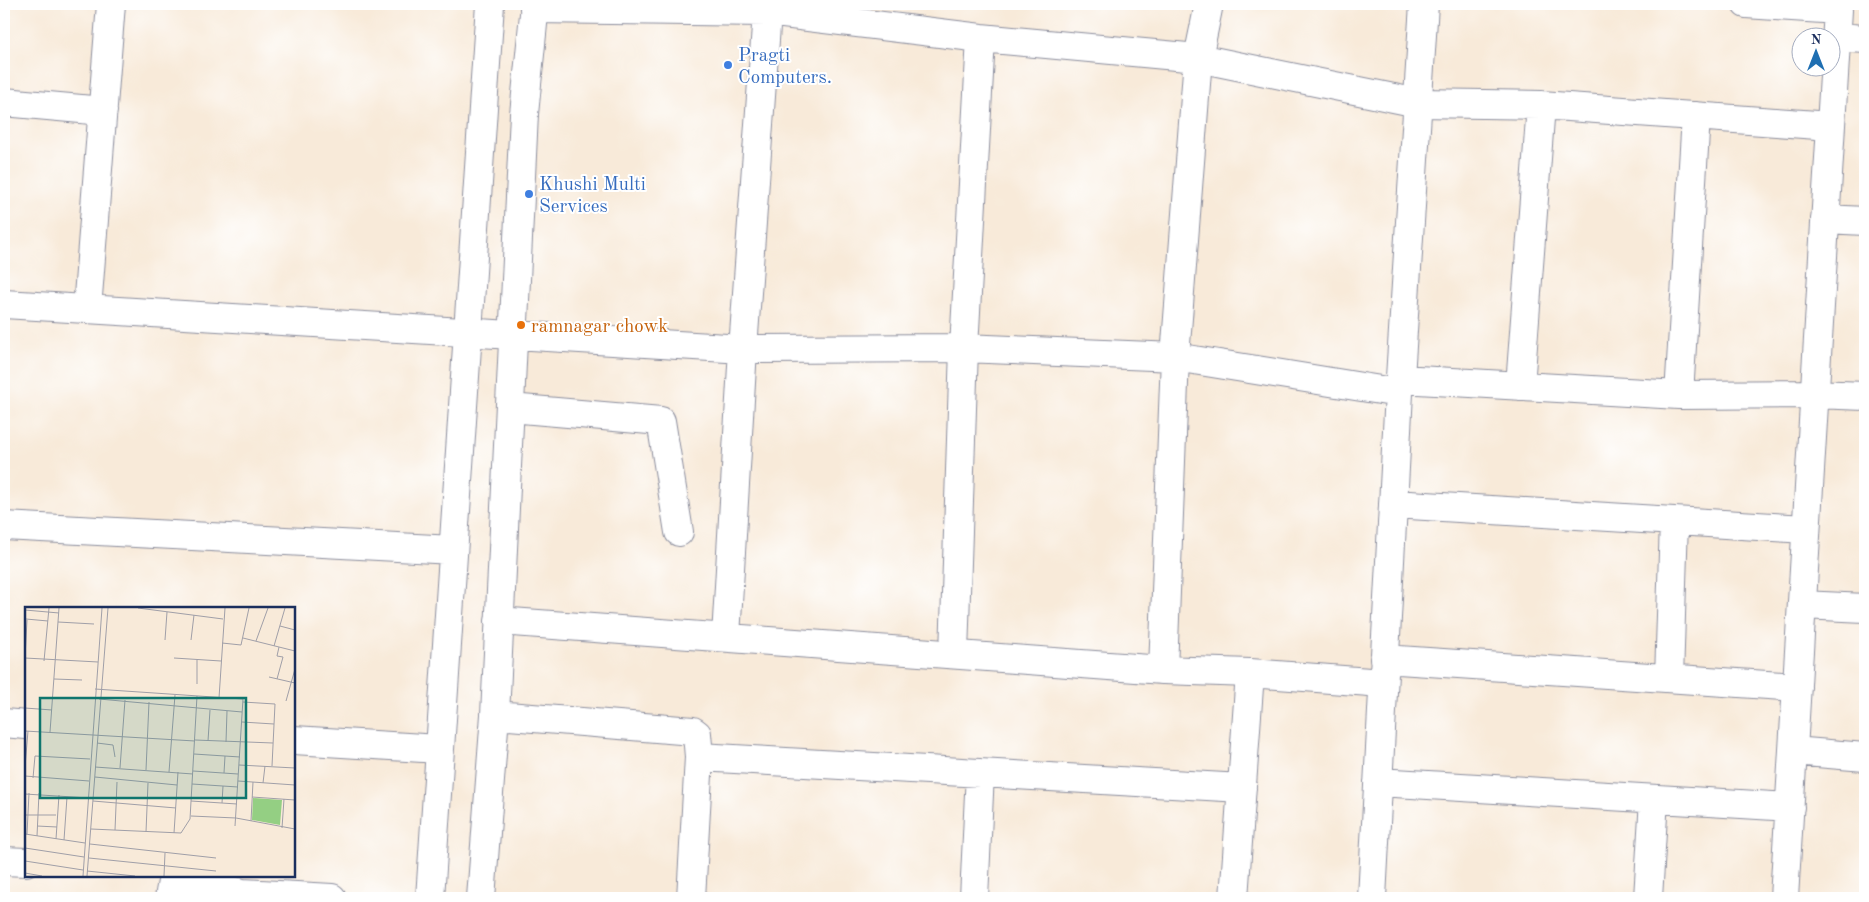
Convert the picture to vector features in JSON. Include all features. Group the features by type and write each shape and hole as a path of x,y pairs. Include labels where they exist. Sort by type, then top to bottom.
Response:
{"street":[{"path":"87,308 111,4"},
{"path":"430,898 490,4"},
{"path":"1163,670 1175,357 1198,58 1209,4"},
{"path":"1372,898 1399,386 1424,4"},
{"path":"1746,4 1838,10 1837,28"},
{"path":"481,898 495,715 524,114 535,6 767,12 982,38 1198,58 1418,103 1541,105 1831,126"},
{"path":"726,637 742,349 767,12"},
{"path":"1842,37 1865,39"},
{"path":"954,654 964,348 982,38"},
{"path":"1784,898 1834,78"},
{"path":"4,102 103,111"},
{"path":"1520,386 1541,105"},
{"path":"1679,395 1696,116"},
{"path":"1826,219 1865,221"},
{"path":"4,304 742,349 964,348 1175,357 1399,386 1520,386 1679,395 1815,394 1865,396"},
{"path":"510,408 661,421 679,532"},
{"path":"1393,504 1806,529"},
{"path":"1669,678 1674,521"},
{"path":"4,526 453,550"},
{"path":"1802,605 1865,608"},
{"path":"499,621 1163,670 1250,673 1384,671 1669,678 1797,687"},
{"path":"1234,898 1250,673"},
{"path":"495,715 693,731 697,734 699,757 690,898"},
{"path":"4,723 25,724"},
{"path":"295,740 440,749"},
{"path":"1793,751 1865,756"},
{"path":"699,757 1242,788"},
{"path":"974,898 980,773"},
{"path":"1378,782 1790,807"},
{"path":"1648,898 1654,798"},
{"path":"4,860 25,862"},
{"path":"169,898 172,877"},
{"path":"185,877 242,896 332,898"}],"place":[{"name":"Pragti Computers.","path":"728,65"},
{"name":"Khushi Multi Services","path":"529,194"},
{"name":"ramnagar chowk","path":"521,325"}]}
